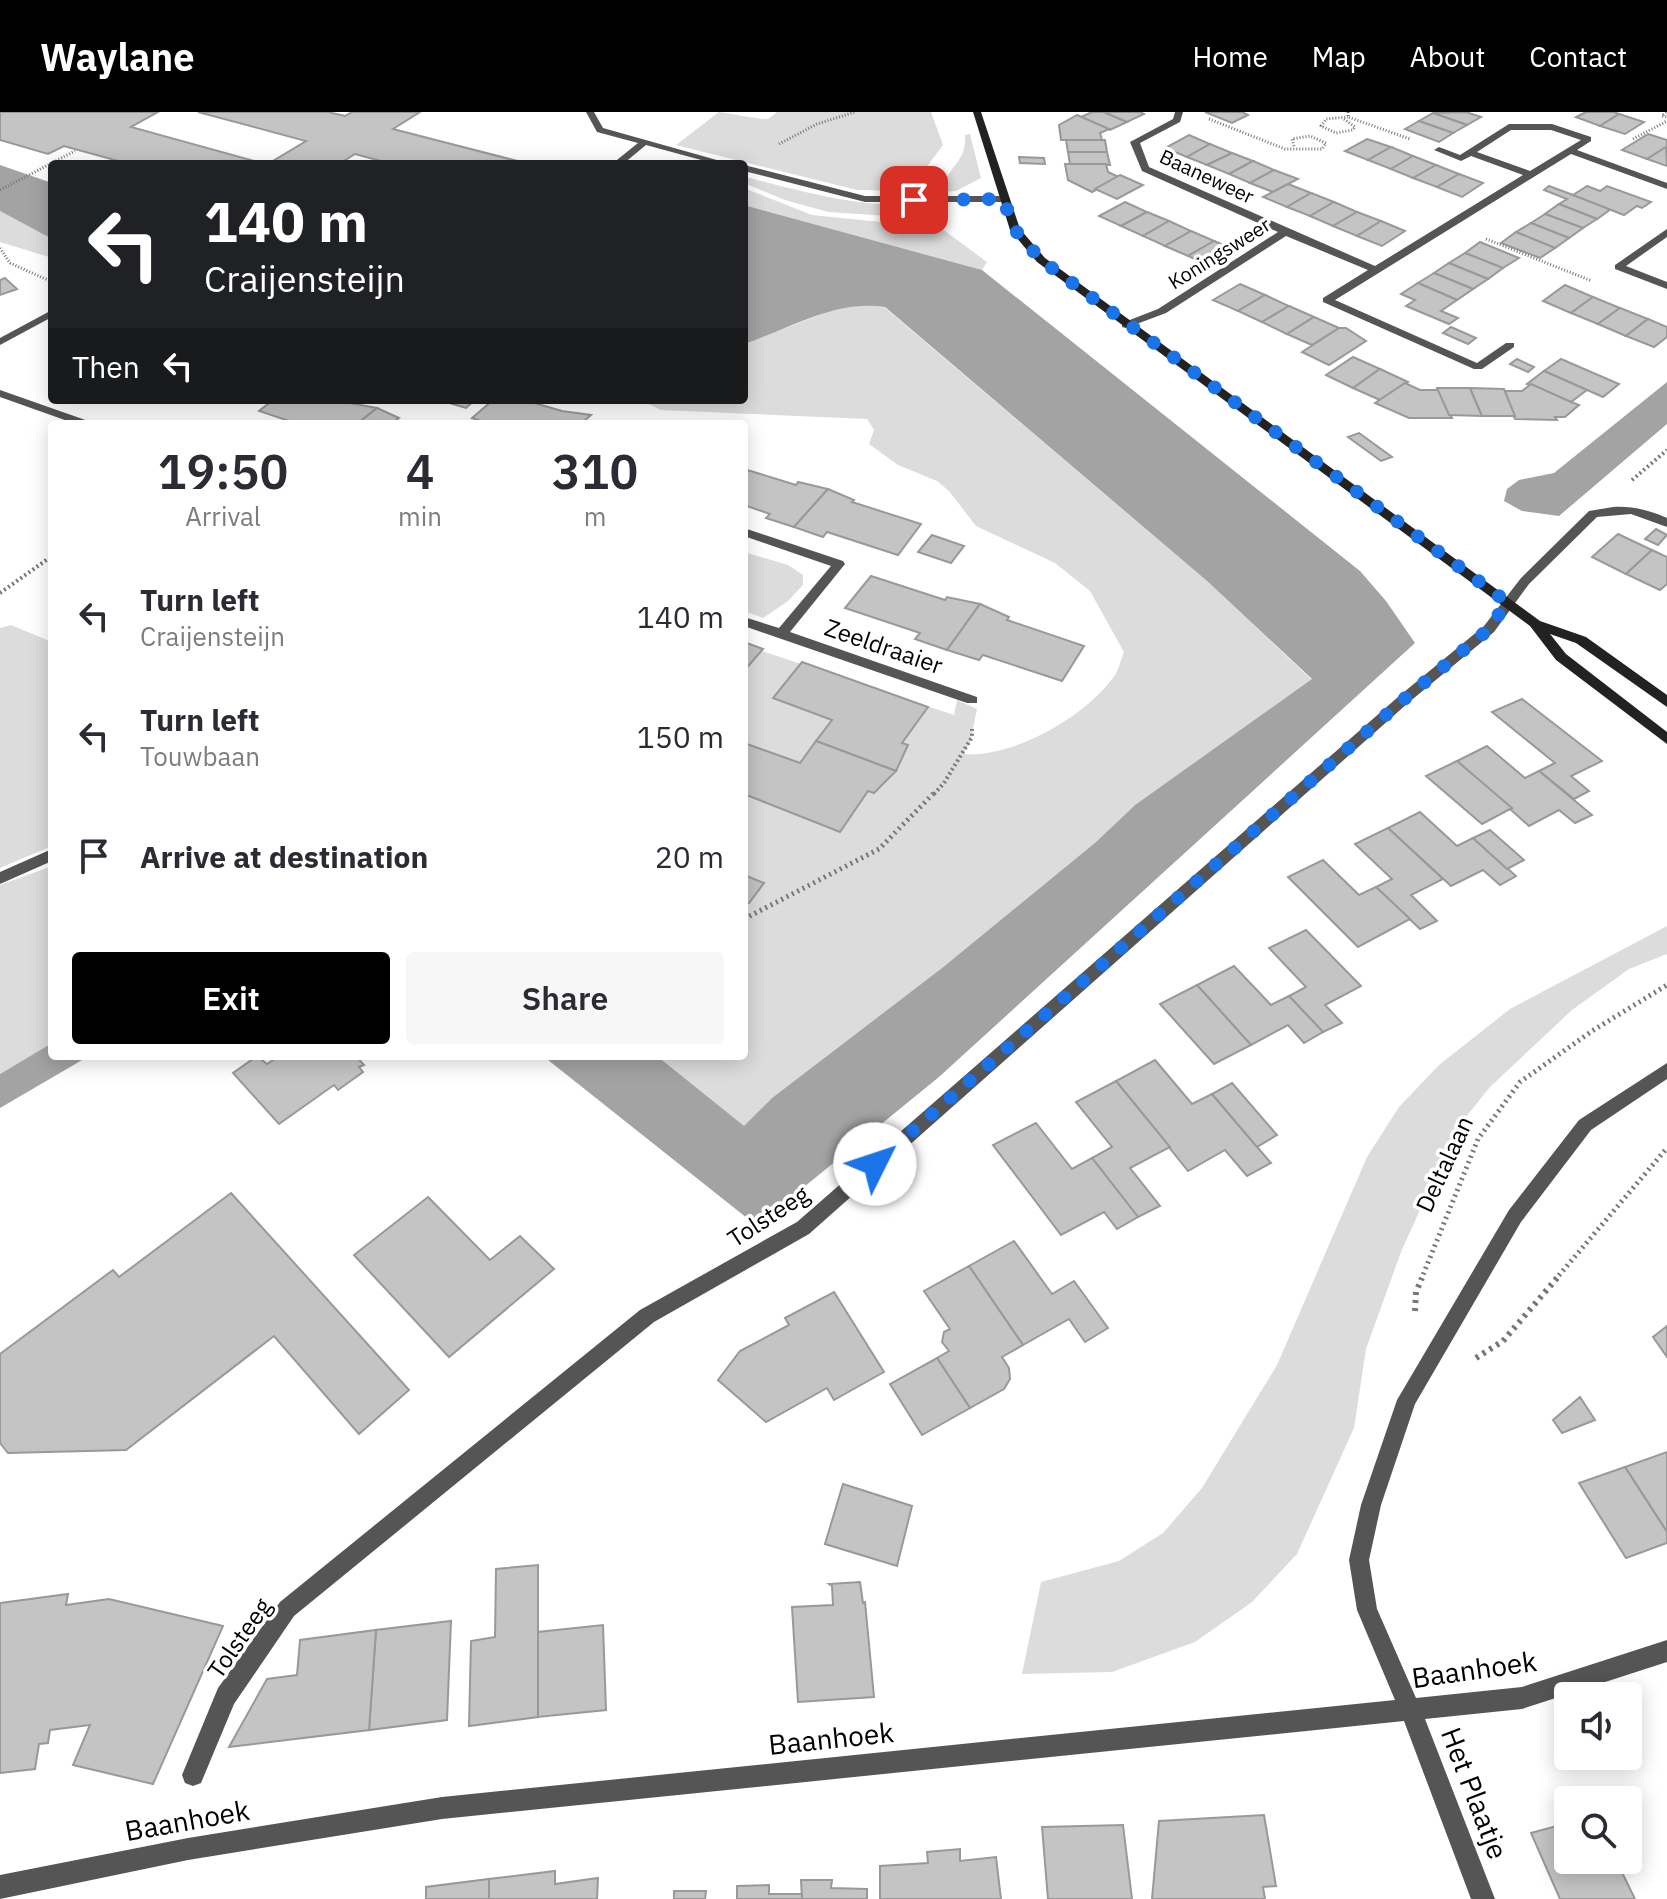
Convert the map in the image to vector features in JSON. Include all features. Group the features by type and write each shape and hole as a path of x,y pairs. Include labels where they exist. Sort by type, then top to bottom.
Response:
{"street":[{"path":"590,112 600,130 709,160"},
{"path":"977,112 1015,230 1041,260 1535,623 1561,657 1667,739"},
{"name":"Baaneweer","path":"1179,112 1177,120 1135,142 1145,169 1285,232"},
{"path":"1439,150 1461,158 1509,127 1552,127 1588,139 1327,300 1478,367 1510,345"},
{"path":"622,160 642,144"},
{"path":"1569,150 1667,186"},
{"path":"1470,153 1529,174"},
{"path":"748,169 865,199 1003,199"},
{"name":"Koningsweer","path":"1126,325 1162,311 1285,232 1376,270"},
{"path":"1667,232 1619,267 1667,286"},
{"path":"0,342 48,315"},
{"path":"0,393 76,420"},
{"name":"Tolsteeg","path":"193,1775 226,1696 287,1609 647,1316 803,1228 1403,700 1489,629 1507,602 1593,514 1642,511 1667,523"},
{"name":"Zeeldraaier","path":"748,533 839,564 782,633"},
{"name":"Zeeldraaier","path":"748,622 972,700"},
{"path":"1535,623 1581,640 1667,702"},
{"path":"0,878 48,857"},
{"path":"1410,1709 1367,1610 1359,1560 1371,1505 1407,1400 1515,1216 1585,1125 1667,1070"},
{"name":"Baanhoek","path":"0,1887 188,1849 442,1808 1522,1698 1667,1651"},
{"name":"Het Plaatje","path":"1410,1709 1483,1899"}],"path":[{"path":"778,145 817,124 855,112"},
{"path":"1316,137 1327,131 1353,130 1355,127 1347,116"},
{"path":"1327,131 1321,126 1326,119 1347,116 1439,150"},
{"path":"1203,117 1285,149 1294,146 1307,151 1322,149 1326,143 1303,135 1292,139 1294,146"},
{"path":"57,160 75,151"},
{"path":"0,190 48,164"},
{"path":"1449,225 1602,285"},
{"path":"0,248 10,263 48,280"},
{"path":"0,593 48,559"},
{"path":"748,917 879,849 944,783 972,737 972,700"},
{"name":"Deltalaan","path":"1414,1323 1416,1292 1478,1139 1520,1082 1592,1031 1667,985"},
{"path":"1467,1363 1503,1341 1667,1148"}],"shaded area":[{"path":"719,112 768,119 777,112 931,112 943,145 917,180 917,191 857,190 748,163 748,160 676,145"},
{"path":"970,134 981,178 956,191 942,192 947,177 963,153 965,135"},
{"path":"0,165 48,182 48,237 0,211"},
{"path":"748,178 852,201 919,205 927,215 920,218 828,212 785,200 748,185"},
{"path":"748,190 812,215 941,228 987,262 982,270 748,206"},
{"path":"748,206 982,270 1360,571 1386,601 1415,643 939,1077 799,1191 752,1222 548,1060 662,1060 744,1126 772,1098 942,968 1096,842 1135,805 1312,679 1207,581 885,307 849,307 813,317 748,342"},
{"path":"0,211 48,237 48,257 0,242"},
{"path":"863,304 884,307 1207,581 1312,680 1135,805 1096,842 942,968 772,1098 744,1127 662,1060 748,1060 748,646 954,715 957,700 977,709 970,743 963,754 1004,749 1047,732 1067,720 1102,691 1116,673 1124,652 1090,591 1055,563 976,526 949,491 937,481 898,465 869,444 874,430 867,419 661,410 648,404 748,404 748,342 830,311"},
{"path":"1667,382 1667,424 1559,516 1522,511 1504,501 1507,489 1519,480 1554,473"},
{"path":"748,553 788,565 803,575 803,585 788,601 763,618 748,612"},
{"path":"11,625 48,640 48,848 0,868 0,628"},
{"path":"48,867 48,1045 0,1074 0,885"},
{"path":"1667,926 1667,954 1629,969 1572,1010 1490,1087 1457,1128 1401,1252 1366,1349 1354,1428 1297,1554 1252,1602 1195,1642 1112,1672 1022,1674 1041,1582 1119,1561 1163,1533 1202,1488 1277,1365 1367,1157 1399,1107 1439,1065 1510,1009"},
{"path":"48,1045 48,1060 82,1060 0,1108 0,1074"}],"building":[{"path":"0,112 158,112 131,127 251,160 115,160 64,146 48,154 0,140"},
{"path":"198,112 328,112 345,116 352,112 420,112 393,129 513,160 377,160 355,154 345,160 275,160 306,141"},
{"path":"1092,112 1104,112 1127,122 1110,130 1081,117"},
{"path":"1104,112 1140,112 1144,114 1127,122"},
{"path":"1205,112 1242,112 1248,115 1232,123"},
{"path":"1466,112 1481,117 1467,125 1433,113"},
{"path":"1586,112 1619,114 1600,126 1576,117"},
{"path":"1433,113 1467,125 1453,133 1419,121"},
{"path":"1619,114 1644,122 1625,134 1600,126"},
{"path":"1077,115 1109,129 1100,133 1102,140 1061,140 1059,125"},
{"path":"1419,121 1453,133 1439,142 1405,129"},
{"path":"1648,134 1667,140 1667,147 1647,159 1622,150"},
{"path":"1189,135 1210,144 1187,157 1165,148"},
{"path":"1367,139 1391,147 1368,160 1345,151"},
{"path":"1066,140 1105,140 1107,152 1068,152"},
{"path":"1210,144 1232,153 1207,165 1187,157"},
{"path":"1391,147 1413,156 1391,169 1368,160"},
{"path":"1666,147 1667,166 1647,159"},
{"path":"1068,152 1107,152 1110,165 1070,164"},
{"path":"1232,153 1253,161 1229,174 1207,165"},
{"path":"1413,156 1436,165 1413,178 1391,169"},
{"path":"1019,157 1044,158 1045,164 1020,163"},
{"path":"1253,161 1274,170 1250,183 1229,174"},
{"path":"1065,164 1106,164 1108,172 1119,177 1092,192 1068,180"},
{"path":"1436,165 1459,174 1437,187 1413,178"},
{"path":"1274,170 1298,179 1273,192 1250,183"},
{"path":"1459,174 1483,183 1462,197 1437,187"},
{"path":"1120,175 1143,185 1117,199 1095,189"},
{"path":"1288,184 1311,193 1287,207 1263,197"},
{"path":"1549,186 1611,209 1597,219 1559,204 1567,199 1544,190"},
{"path":"1587,186 1600,191 1607,186 1651,202 1642,208 1637,206 1624,215 1573,195"},
{"path":"1311,193 1334,202 1310,216 1287,207"},
{"path":"1125,202 1147,212 1121,226 1099,216"},
{"path":"1334,202 1357,212 1333,226 1310,216"},
{"path":"1559,204 1597,219 1583,228 1545,214"},
{"path":"1147,212 1169,221 1143,236 1121,226"},
{"path":"1357,212 1381,221 1357,236 1333,226"},
{"path":"1545,214 1583,228 1569,238 1531,223"},
{"path":"1169,221 1191,231 1165,246 1143,236"},
{"path":"1381,221 1405,231 1382,246 1357,236"},
{"path":"1531,223 1569,238 1555,248 1516,232"},
{"path":"1191,231 1214,241 1188,256 1165,246"},
{"path":"1516,232 1555,248 1540,258 1501,243"},
{"path":"1214,241 1238,251 1212,267 1188,256"},
{"path":"1480,242 1519,258 1503,268 1465,253"},
{"path":"1465,253 1503,268 1488,279 1449,263"},
{"path":"1449,263 1488,279 1473,289 1434,273"},
{"path":"1434,273 1473,289 1457,300 1418,283"},
{"path":"5,278 17,289 0,295 0,280"},
{"path":"1418,283 1457,300 1441,311 1458,318 1449,324 1406,306 1415,300 1401,294"},
{"path":"1240,284 1265,295 1238,311 1213,300"},
{"path":"1565,285 1593,297 1571,313 1543,301"},
{"path":"1265,295 1289,306 1262,322 1238,311"},
{"path":"1593,297 1620,308 1598,324 1571,313"},
{"path":"1289,306 1314,317 1287,334 1262,322"},
{"path":"1620,308 1648,319 1626,336 1598,324"},
{"path":"1314,317 1339,328 1312,345 1287,334"},
{"path":"1648,319 1667,327 1667,337 1654,347 1626,336"},
{"path":"1451,327 1476,338 1468,344 1443,333"},
{"path":"1339,328 1346,328 1366,341 1329,365 1302,352"},
{"path":"1353,357 1380,369 1353,388 1326,375"},
{"path":"1517,359 1534,367 1528,372 1510,364"},
{"path":"1561,359 1619,384 1603,397 1544,371"},
{"path":"1380,369 1408,382 1380,400 1353,388"},
{"path":"1544,371 1587,390 1571,402 1527,384"},
{"path":"1405,383 1420,390 1439,390 1452,418 1409,418 1375,403"},
{"path":"1531,384 1579,405 1565,417 1555,417 1557,420 1515,419 1503,391 1522,391"},
{"path":"1437,388 1470,388 1482,416 1449,415"},
{"path":"1470,388 1504,389 1515,416 1482,416"},
{"path":"268,404 356,404 377,408 362,420 286,420 259,411"},
{"path":"488,404 538,404 591,415 585,420 472,418"},
{"path":"377,408 399,418 396,420 362,420"},
{"path":"1359,433 1392,457 1381,461 1348,437"},
{"path":"748,470 796,485 798,482 828,489 794,527 766,518 770,514 748,506"},
{"path":"828,489 854,500 852,502 921,524 898,555 827,532 823,537 794,527"},
{"path":"1656,529 1667,535 1658,545 1645,539"},
{"path":"1618,534 1652,550 1626,574 1592,557"},
{"path":"932,535 964,546 951,563 918,552"},
{"path":"1652,550 1667,557 1667,584 1660,590 1626,574"},
{"path":"871,576 945,600 947,597 980,604 947,650 915,639 920,633 845,608"},
{"path":"980,604 1009,617 1007,620 1084,646 1062,681 983,655 979,660 947,650"},
{"path":"748,643 763,649 748,666"},
{"path":"802,662 928,707 902,743 908,745 896,771 816,741 832,720 773,698"},
{"path":"1522,699 1602,761 1571,776 1589,791 1574,799 1539,771 1555,763 1492,712"},
{"path":"816,741 896,771 874,793 868,791 840,832 748,796 748,744 800,763"},
{"path":"1487,746 1525,778 1539,771 1592,815 1575,823 1559,810 1529,826 1457,761"},
{"path":"1457,761 1512,808 1482,824 1426,776"},
{"path":"1420,812 1457,846 1473,838 1516,876 1500,885 1483,870 1451,886 1388,828"},
{"path":"1388,828 1443,879 1411,895 1437,921 1420,929 1376,887 1392,879 1355,844"},
{"path":"1490,830 1524,860 1507,869 1473,838"},
{"path":"1323,860 1359,895 1376,887 1410,919 1358,947 1288,877"},
{"path":"748,877 764,883 748,903"},
{"path":"1306,930 1361,986 1325,1005 1342,1023 1323,1032 1289,996 1306,987 1269,948"},
{"path":"1234,966 1271,1005 1289,996 1323,1032 1304,1043 1288,1025 1251,1045 1197,985"},
{"path":"1197,985 1251,1045 1214,1064 1160,1004"},
{"path":"251,1060 262,1060 267,1064 273,1060 360,1060 364,1065 359,1067 363,1072 338,1090 334,1085 279,1124 233,1073"},
{"path":"1155,1060 1192,1104 1212,1094 1271,1163 1247,1176 1225,1150 1188,1171 1116,1081"},
{"path":"1116,1081 1170,1147 1130,1168 1160,1206 1138,1217 1092,1158 1112,1147 1076,1102"},
{"path":"1232,1083 1277,1135 1257,1147 1212,1094"},
{"path":"1036,1123 1072,1169 1092,1158 1138,1217 1117,1229 1104,1212 1061,1235 993,1145"},
{"path":"231,1193 409,1390 359,1434 274,1336 126,1450 8,1453 0,1443 0,1354 113,1270 119,1277"},
{"path":"428,1197 490,1260 520,1236 554,1269 449,1357 354,1255"},
{"path":"1014,1241 1052,1294 1074,1281 1108,1328 1085,1342 1069,1319 1023,1345 969,1266"},
{"path":"969,1266 1023,1345 1002,1357 1009,1368 1010,1379 1004,1389 970,1408 937,1358 949,1351 942,1342 944,1332 950,1329 924,1291"},
{"path":"834,1292 884,1372 834,1400 827,1388 766,1422 718,1380 740,1351 789,1325 785,1318"},
{"path":"1667,1326 1667,1357 1653,1337"},
{"path":"937,1358 970,1408 922,1435 890,1384"},
{"path":"1580,1397 1595,1420 1562,1433 1553,1420"},
{"path":"1667,1452 1667,1532 1625,1467"},
{"path":"1625,1467 1667,1532 1667,1543 1626,1558 1579,1483"},
{"path":"843,1484 912,1506 897,1566 825,1544"},
{"path":"538,1565 538,1717 469,1726 471,1641 495,1637 496,1569"},
{"path":"860,1582 865,1602 874,1697 798,1702 792,1607 833,1605 832,1586 829,1584"},
{"path":"68,1594 66,1605 109,1599 223,1626 153,1784 73,1765 90,1725 50,1730 48,1743 39,1744 35,1769 0,1773 0,1603"},
{"path":"451,1621 447,1720 369,1730 376,1630"},
{"path":"603,1625 606,1710 538,1717 538,1632"},
{"path":"376,1630 369,1730 229,1747 267,1679 297,1675 300,1640"},
{"path":"1264,1815 1276,1886 1263,1887 1265,1899 1152,1899 1159,1821"},
{"path":"1123,1825 1132,1899 1048,1899 1042,1827"},
{"path":"1554,1827 1554,1874 1623,1874 1635,1899 1560,1899 1531,1833"},
{"path":"960,1849 960,1861 996,1857 1001,1899 880,1899 880,1866 928,1863 927,1852"},
{"path":"555,1871 555,1884 598,1878 597,1899 489,1899 489,1879"},
{"path":"489,1879 489,1899 426,1899 426,1887"},
{"path":"801,1880 832,1880 831,1888 867,1889 867,1899 802,1899"},
{"path":"769,1885 769,1894 802,1894 802,1899 737,1899 737,1886"},
{"path":"674,1891 706,1891 705,1899 674,1899"}],"route":[{"path":"875,1164 1403,700 1489,629 1507,602 1041,260 1015,230 1003,199 914,200"}]}
